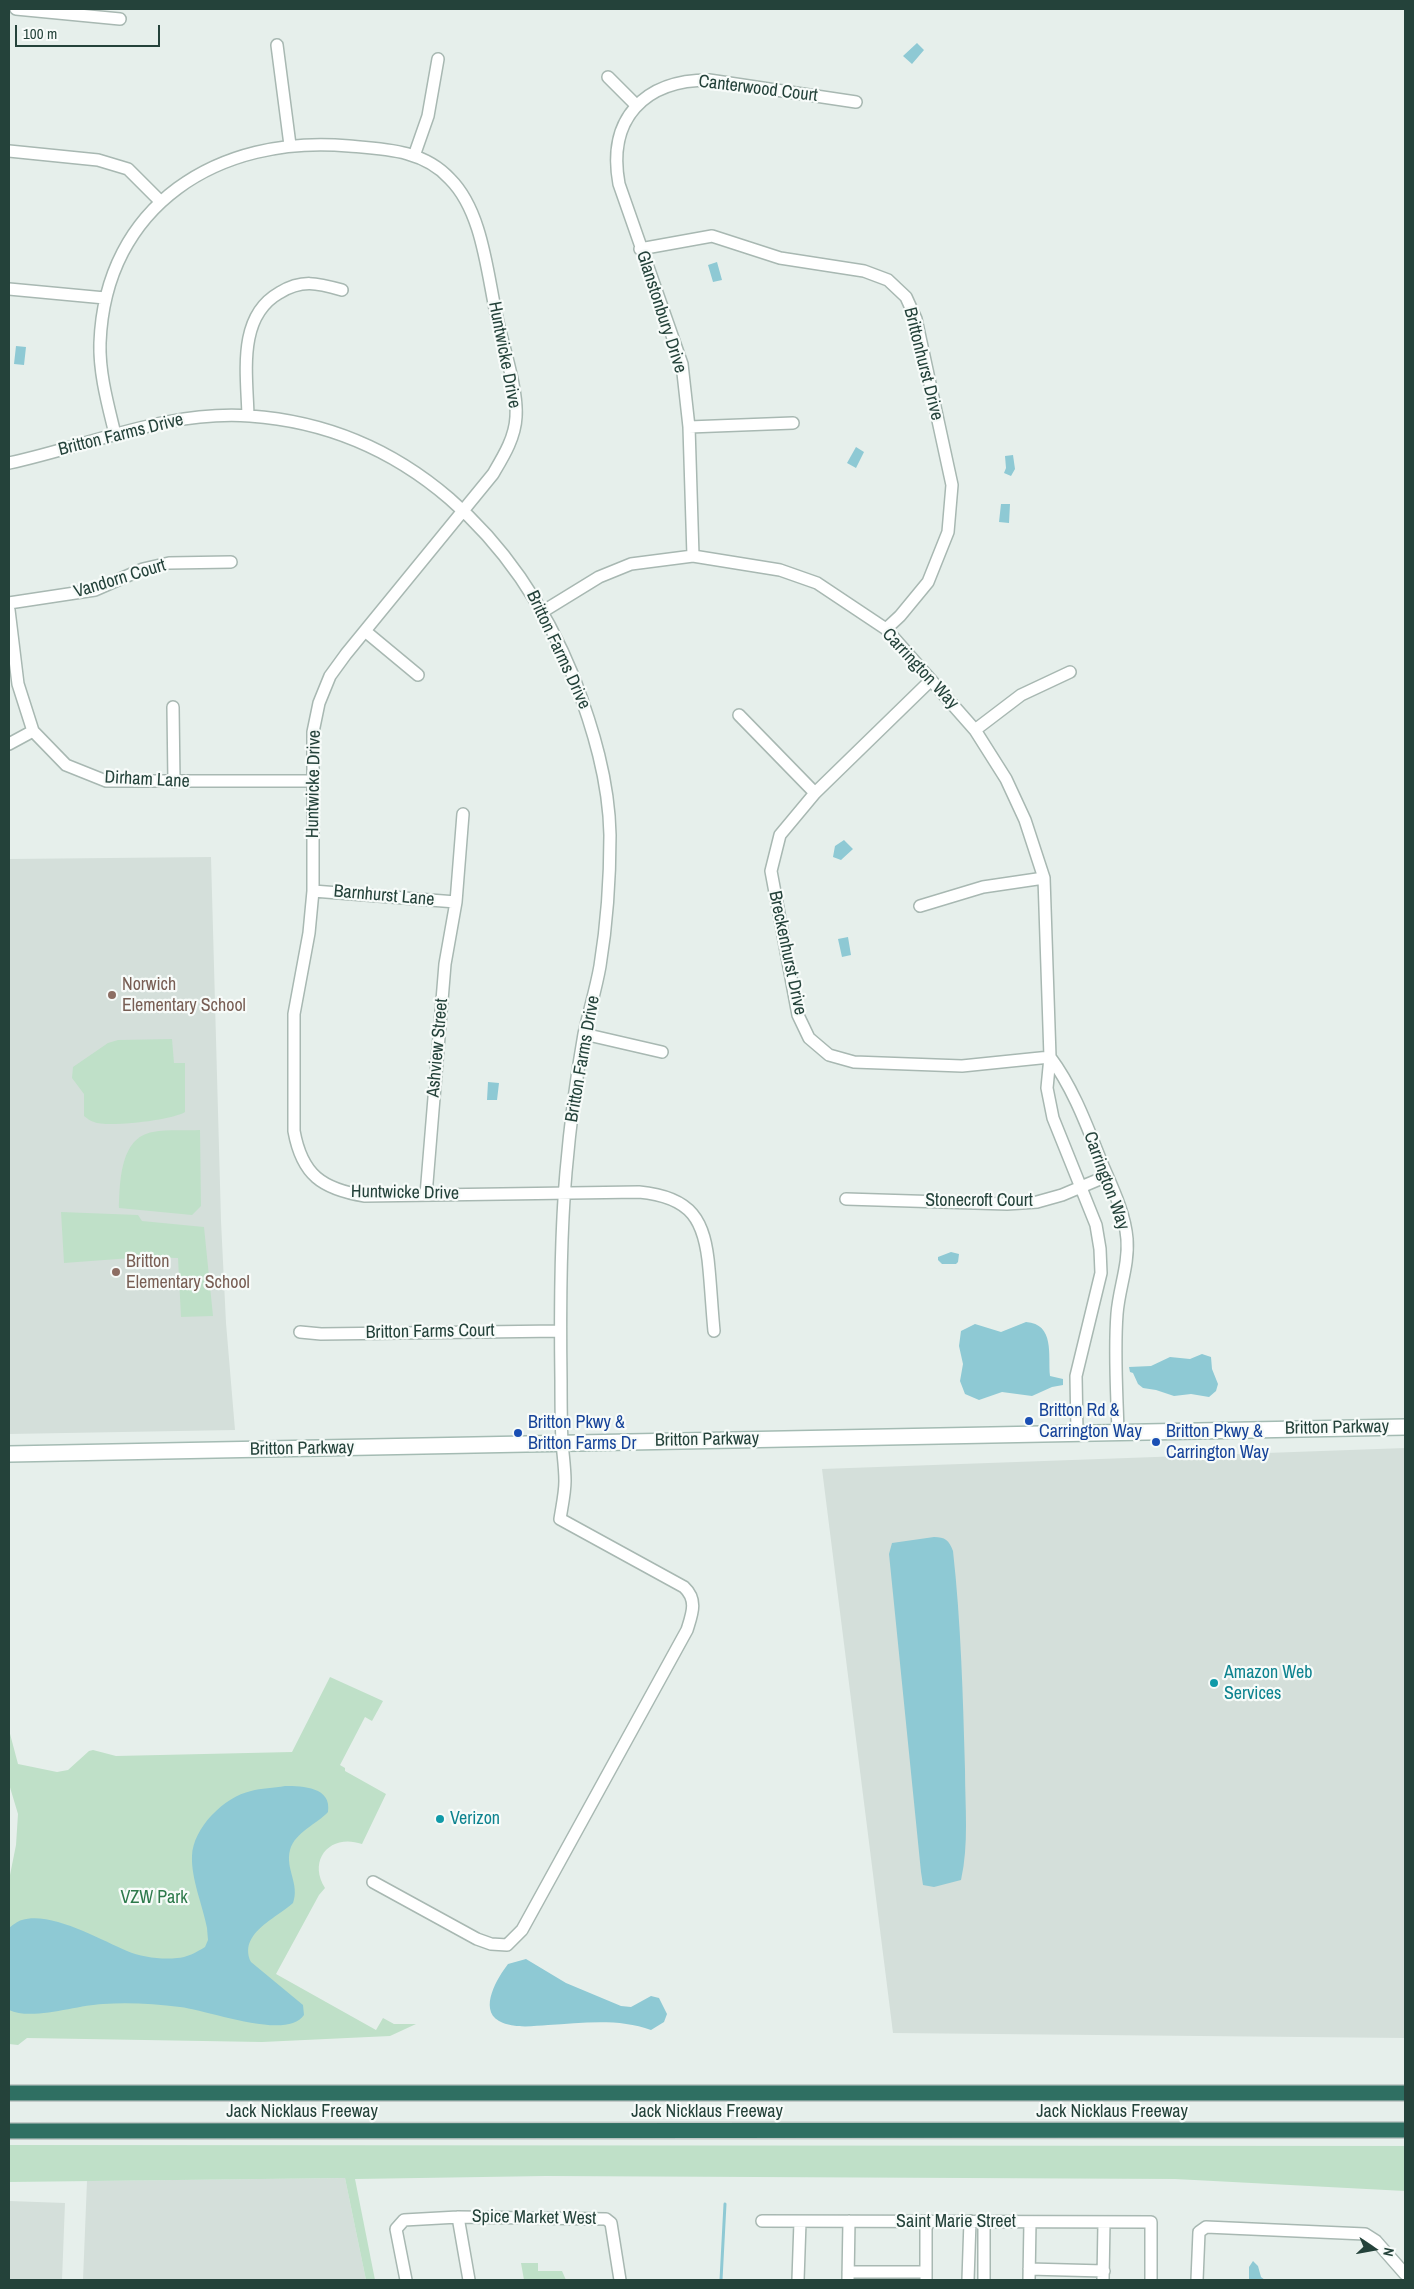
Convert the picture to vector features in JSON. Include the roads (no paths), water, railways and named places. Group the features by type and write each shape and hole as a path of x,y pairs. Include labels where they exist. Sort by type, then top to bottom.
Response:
{"highway":[{"name":"Jack Nicklaus Freeway","path":"9,2093 1405,2093"},
{"name":"Jack Nicklaus Freeway","path":"9,2131 1405,2130"}],"main road":[{"name":"Britton Parkway","path":"9,1454 1405,1427"}],"street":[{"path":"16,9 120,19"},
{"path":"278,45 290,145"},
{"path":"414,156 428,116 438,59"},
{"path":"608,77 636,105"},
{"name":"Canterwood Court","path":"636,105 658,89 688,80 709,80 856,102"},
{"name":"Glanstonbury Drive","path":"636,105 621,132 616,166 619,184 640,249 682,364 689,427 693,556"},
{"name":"Huntwicke Drive","path":"115,434 104,386 100,344 105,298 117,264 136,228 160,201 206,169 232,159 290,145 337,145 389,150 414,156 434,164 451,179 468,200 477,228 514,395 516,418 510,443 493,474 330,676 319,703 313,732 313,891 294,1014 294,1131 297,1149 304,1164 316,1178 331,1188 365,1196 658,1194 687,1207 698,1219 704,1234 714,1331"},
{"path":"9,151 98,160 128,169 160,201"},
{"name":"Brittonhurst Drive","path":"640,249 712,236 780,258 864,271 888,280 906,296 916,319 952,485 948,532 928,582 900,616 886,629"},
{"path":"248,416 247,349 252,321 269,298 293,284 318,283 342,290"},
{"path":"9,289 105,298"},
{"name":"Britton Farms Drive","path":"9,464 115,434 183,418 248,416 292,422 340,434 376,449 423,476 464,509 504,554 526,583 542,612 566,658 589,716 605,784 609,821 609,896 599,967 584,1034 569,1141 564,1194 560,1331 562,1443 565,1481 560,1519 684,1588 693,1598 693,1611 687,1630 522,1930 507,1945 491,1944 477,1939 373,1882"},
{"path":"689,427 792,423"},
{"name":"Carrington Way","path":"542,612 599,578 631,564 693,556 780,570 817,583 886,629 975,730 1006,779 1025,820 1044,878 1050,1057 1047,1088 1053,1118 1096,1226 1101,1273 1076,1376 1077,1433"},
{"name":"Vandorn Court","path":"9,603 94,590 143,569 169,563 231,562"},
{"name":"Dirham Lane","path":"9,610 18,684 33,731 66,765 106,782 312,781"},
{"path":"365,631 418,675"},
{"path":"975,730 1021,695 1070,672"},
{"name":"Breckenhurst Drive","path":"930,681 816,792 780,835 771,871 798,1015 809,1038 829,1055 854,1062 962,1066 1050,1057"},
{"path":"173,707 174,782"},
{"path":"739,715 816,792"},
{"path":"9,744 33,731"},
{"name":"Ashview Street","path":"426,1195 445,964 456,902 463,814"},
{"path":"920,906 983,887 1044,878"},
{"name":"Barnhurst Lane","path":"313,891 456,902"},
{"path":"584,1034 662,1052"},
{"name":"Carrington Way","path":"1050,1057 1062,1072 1085,1120 1122,1216 1127,1237 1128,1263 1117,1311 1116,1330 1118,1432"},
{"name":"Stonecroft Court","path":"846,1199 1007,1204 1037,1202 1082,1187 1107,1176"},
{"name":"Britton Farms Court","path":"300,1332 321,1334 560,1331"},
{"path":"458,2217 469,2280"},
{"name":"Spice Market West","path":"406,2280 396,2229 400,2223 404,2220 458,2217 609,2220 620,2280"},
{"name":"Saint Marie Street","path":"762,2221 1151,2222 1151,2280"},
{"path":"850,2221 848,2276 926,2276 926,2221"},
{"path":"968,2280 970,2221"},
{"path":"798,2280 800,2222"},
{"path":"984,2222 984,2280"},
{"path":"1030,2222 1029,2275 1104,2276 1104,2223"},
{"path":"1197,2280 1198,2241 1201,2229 1365,2234 1376,2241 1405,2274"}],"water":[{"path":"917,43 924,50 912,64 903,56"},
{"path":"717,262 722,280 713,282 708,265"},
{"path":"16,346 26,347 24,365 14,364"},
{"path":"856,447 864,452 856,468 847,463"},
{"path":"1013,455 1015,469 1011,476 1004,473 1006,468 1005,456"},
{"path":"1001,504 1010,504 1009,523 999,522"},
{"path":"844,840 853,849 841,860 833,857 835,846"},
{"path":"848,937 851,955 842,957 838,939"},
{"path":"488,1082 499,1083 497,1100 487,1100"},
{"path":"951,1252 959,1254 956,1264 942,1264 938,1260 938,1257"},
{"path":"1026,1322 1042,1328 1046,1334 1050,1376 1063,1379 1063,1385 1052,1387 1032,1396 1002,1392 979,1400 965,1394 960,1381 963,1364 959,1346 961,1331 975,1324 1001,1332"},
{"path":"1202,1354 1211,1357 1212,1369 1218,1384 1216,1391 1209,1397 1191,1394 1174,1396 1143,1388 1138,1384 1133,1373 1130,1372 1129,1367 1151,1366 1170,1357 1190,1359"},
{"path":"934,1537 946,1540 953,1551 961,1660 966,1825 965,1853 961,1880 934,1887 923,1885 921,1872 889,1554 892,1543"},
{"path":"285,1786 308,1788 321,1793 326,1797 328,1812 296,1838 289,1857 295,1889 293,1903 260,1928 250,1943 248,1952 251,1962 303,2005 304,2015 295,2022 281,2025 265,2025 193,2009 142,2004 103,2004 30,2014 9,2010 9,1928 16,1922 34,1918 61,1923 127,1951 165,1959 180,1958 205,1947 208,1940 207,1928 192,1865 194,1845 198,1835 212,1815 241,1794"},
{"path":"526,1959 566,1983 621,2006 631,2007 651,1996 659,1998 667,2014 664,2022 651,2030 639,2026 613,2023 524,2026 505,2024 493,2016 490,2009 492,1993 499,1977 508,1964"},
{"path":"1253,2261 1258,2266 1261,2277 1265,2280 1249,2280 1249,2267"}],"waterway":[{"path":"721,2280 725,2204"}],"place":[{"name":"Norwich Elementary School","path":"112,995"},
{"name":"Britton Elementary School","path":"116,1272"},
{"name":"Britton Rd & Carrington Way","path":"1029,1421"},
{"name":"Britton Pkwy & Britton Farms Dr","path":"518,1433"},
{"name":"Britton Pkwy & Carrington Way","path":"1156,1442"},
{"name":"Amazon Web Services","path":"1214,1683"},
{"name":"Verizon","path":"440,1819"}],"park label":[{"name":"VZW Park","path":"154,1898"}]}
